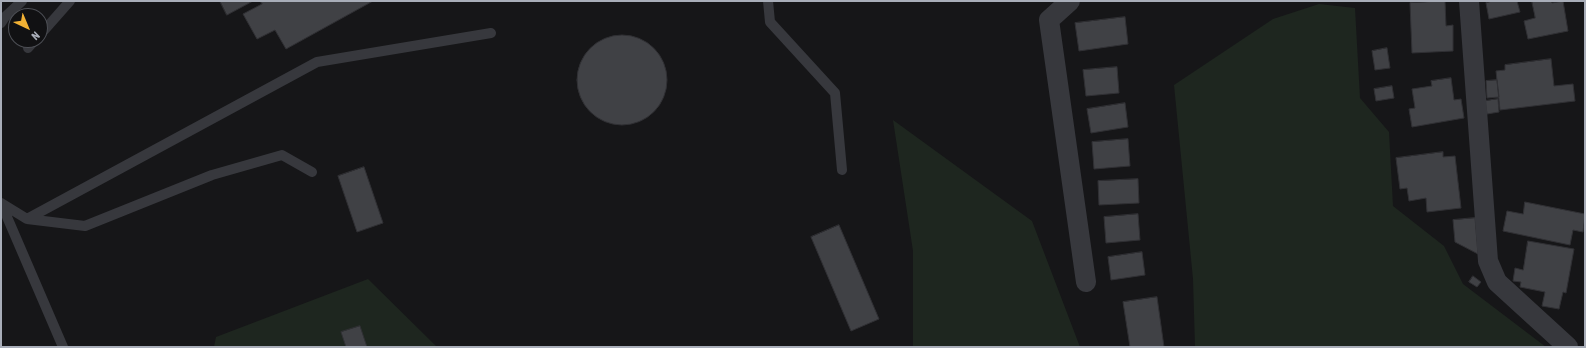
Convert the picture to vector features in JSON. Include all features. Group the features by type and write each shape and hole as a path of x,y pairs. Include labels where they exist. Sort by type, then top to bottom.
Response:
{"street":[{"path":"1070,1 1049,20 1086,282"},
{"path":"1469,1 1488,261 1497,282 1568,347"}],"lane":[{"path":"1,23 5,17 22,1"},
{"path":"48,25 60,10 70,1"},
{"path":"768,1 770,22 835,93 842,170"},
{"path":"27,219 317,62 491,33"},
{"path":"1,203 27,219 85,226 212,175 282,155 312,172"},
{"path":"1,203 63,347"}],"shaded area":[{"path":"1319,4 1355,8 1360,98 1389,132 1393,206 1444,246 1463,284 1546,347 1195,347 1193,279 1174,85 1273,19"},
{"path":"893,120 1032,221 1080,347 913,347 913,251"},
{"path":"368,279 437,347 214,347 216,337"}],"building":[{"path":"220,1 253,1 227,15"},
{"path":"260,1 373,1 286,49 275,30 257,39 243,14 262,4"},
{"path":"1445,1 1446,26 1453,25 1453,51 1412,53 1410,3"},
{"path":"1493,1 1517,1 1520,12 1489,19 1486,3"},
{"path":"1532,1 1551,1 1552,3 1563,1 1568,31 1528,39 1524,21 1535,18"},
{"path":"1125,17 1128,44 1079,51 1075,23"},
{"path":"613,35 631,35 647,42 660,55 667,71 667,89 660,105 647,118 631,125 613,125 597,118 584,105 577,89 577,71 584,55 597,42"},
{"path":"1387,48 1390,68 1375,70 1372,51"},
{"path":"1551,59 1554,86 1573,84 1575,101 1500,110 1496,71 1505,70 1505,65"},
{"path":"1117,67 1119,93 1086,96 1083,70"},
{"path":"1451,78 1454,100 1461,99 1464,118 1412,127 1409,109 1415,108 1412,89 1432,86 1431,81"},
{"path":"1497,80 1499,97 1487,98 1486,81"},
{"path":"1392,86 1394,98 1376,101 1374,89"},
{"path":"1498,99 1499,112 1487,114 1485,101"},
{"path":"1125,103 1128,127 1091,133 1087,109"},
{"path":"1128,139 1130,166 1094,169 1092,142"},
{"path":"1443,152 1443,157 1455,156 1461,208 1427,212 1426,198 1409,201 1407,188 1400,189 1396,158"},
{"path":"364,167 383,223 357,232 338,176"},
{"path":"1138,179 1139,203 1099,205 1098,181"},
{"path":"1525,202 1585,214 1583,232 1573,230 1570,245 1503,231 1507,211 1523,214"},
{"path":"1138,214 1140,240 1106,243 1104,217"},
{"path":"1475,218 1478,254 1455,242 1453,220"},
{"path":"839,225 879,319 851,331 811,237"},
{"path":"1528,241 1574,249 1566,293 1563,292 1559,309 1542,306 1545,292 1520,287 1521,282 1513,281 1515,268 1523,270"},
{"path":"1142,252 1145,275 1111,280 1108,257"},
{"path":"1473,276 1481,282 1477,287 1469,282"},
{"path":"1157,297 1164,347 1130,347 1123,302"},
{"path":"360,326 367,347 346,347 341,332"}]}
